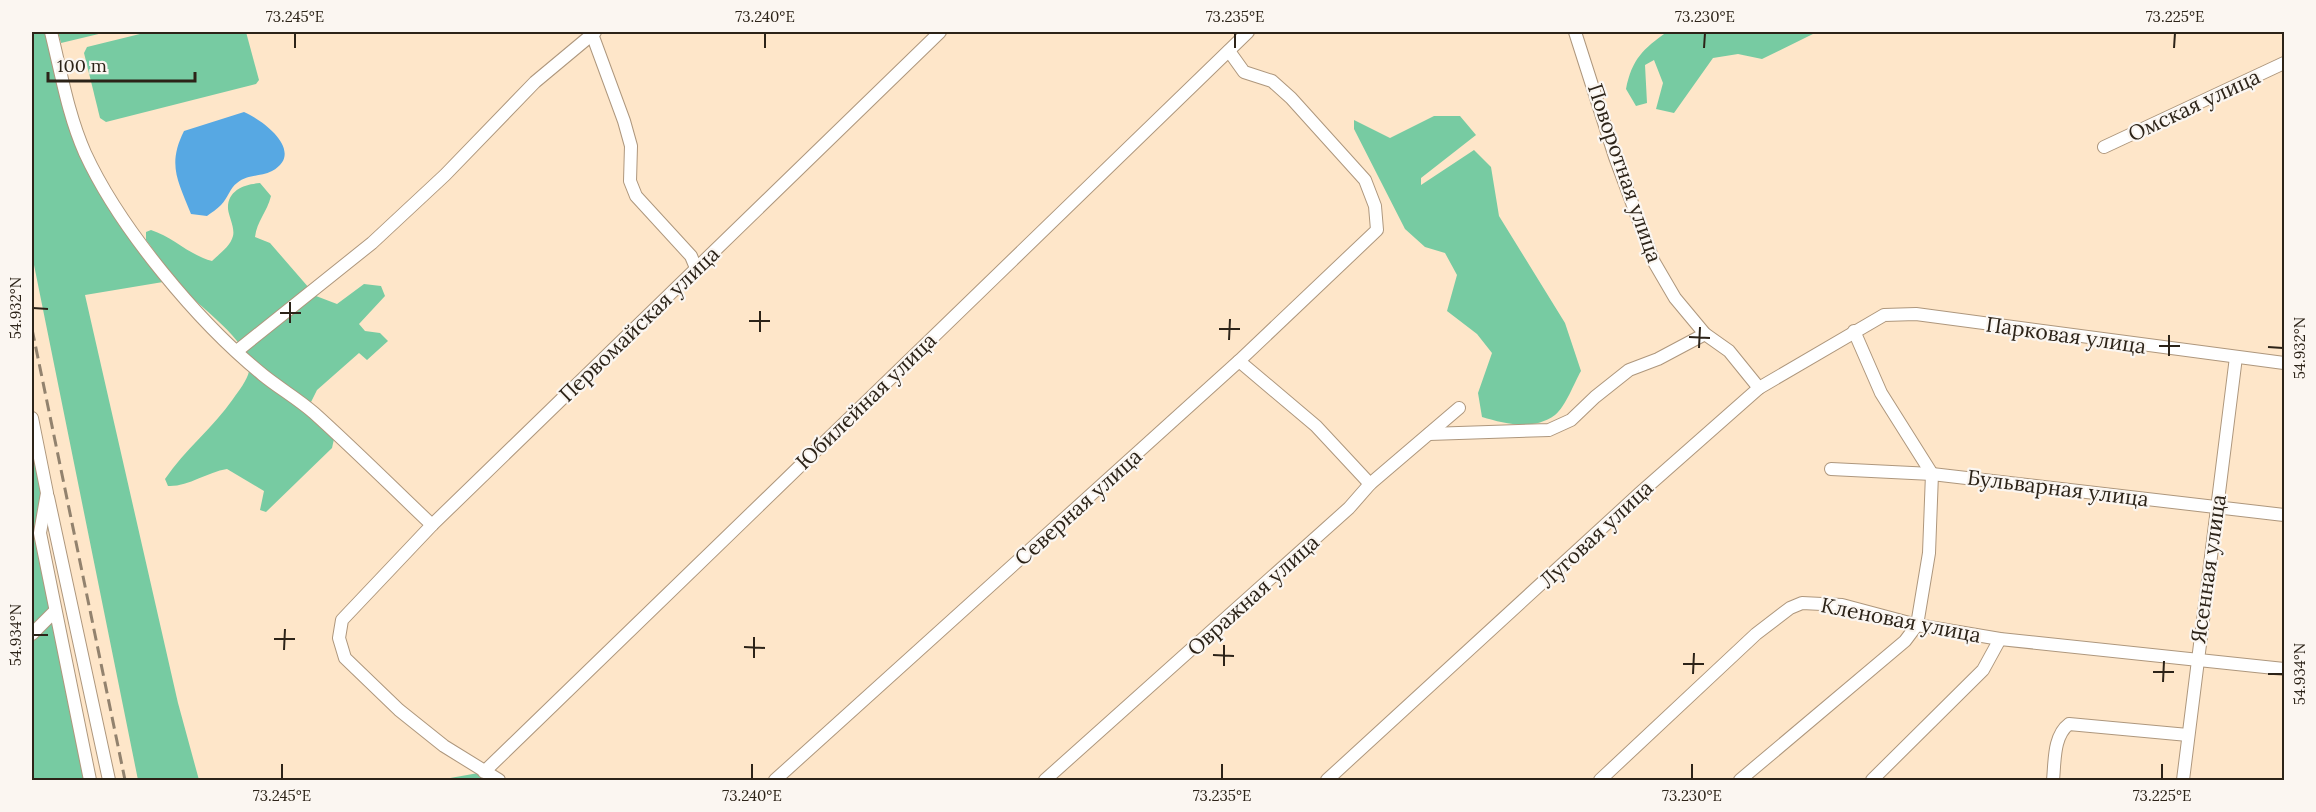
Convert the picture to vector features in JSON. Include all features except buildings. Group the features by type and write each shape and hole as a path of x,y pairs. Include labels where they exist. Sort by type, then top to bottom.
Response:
{"street":[{"path":"51,32 85,153 113,204 170,281 262,375 312,411 432,525"},
{"name":"Первомайская улица","path":"484,772 444,746 399,710 345,658 339,638 342,620 432,525 937,32"},
{"name":"Юбилейная улица","path":"484,772 1248,32"},
{"name":"Поворотная улица","path":"1575,32 1615,156 1654,262 1675,298 1705,334 1729,351 1759,388"},
{"path":"237,351 372,243 445,175 535,82 593,33 630,146 631,186 636,196 691,256 696,268"},
{"name":"Северная улица","path":"776,780 1239,361 1377,230 1375,206 1365,180 1291,98 1272,81 1244,72 1229,51"},
{"name":"Омская улица","path":"2104,147 2284,63"},
{"name":"Парковая улица","path":"1884,315 1916,314 2284,363"},
{"name":"Луговая улица","path":"1328,780 1640,493 1759,388 1884,315"},
{"path":"1740,780 1905,640 1917,625 1929,553 1932,474 1881,393 1854,331"},
{"path":"1430,434 1549,430 1570,420 1629,370 1658,359 1705,334"},
{"name":"Ясенная улица","path":"2183,780 2196,659 2235,357"},
{"path":"1239,361 1316,426 1370,483"},
{"name":"Овражная улица","path":"1045,780 1349,508 1370,483 1458,408"},
{"path":"32,418 109,780"},
{"name":"Бульварная улица","path":"1831,469 1932,474 2284,515"},
{"path":"47,493 40,533 54,612 90,780"},
{"name":"Кленовая улица","path":"1600,780 1756,634 1790,608 1812,602 1842,605 1917,625 2000,639 2284,669"},
{"path":"32,633 54,612"},
{"path":"1872,780 1983,670 2000,639"},
{"path":"2053,780 2057,741 2061,730 2069,724 2188,735"},
{"path":"484,772 499,780"}],"green space":[{"path":"32,32 51,32 85,153 169,281 85,295 178,703 199,780 138,780 32,255"},
{"path":"58,32 107,32 61,43"},
{"path":"148,32 246,32 259,80 256,84 106,122 100,118 84,53 87,47"},
{"path":"1667,32 1817,32 1762,59 1738,54 1713,58 1674,113 1656,109 1663,83 1654,60 1645,65 1647,103 1636,106 1626,89 1635,62 1651,44"},
{"path":"1434,116 1460,116 1476,135 1421,178 1421,185 1474,150 1491,167 1499,216 1565,323 1581,371 1563,406 1547,420 1519,425 1482,417 1478,393 1492,353 1477,334 1447,311 1457,275 1445,253 1425,247 1405,229 1354,129 1354,120 1390,138"},
{"path":"260,183 271,196 255,237 270,243 316,296 337,304 364,284 381,286 385,296 359,324 365,331 380,333 388,341 367,360 359,353 317,390 310,404 334,439 332,448 266,512 260,510 264,491 227,469 183,484 168,486 165,479 225,410 243,385 249,371 248,360 234,337 177,282 146,240 146,232 151,230 196,255 212,261 232,240 233,226 228,209 230,197 238,189"},
{"path":"32,409 49,491 42,533 94,780 32,780"},
{"path":"484,772 499,780 439,780"}],"water":[{"path":"244,112 261,122 278,137 285,155 281,163 272,171 245,178 237,183 221,205 207,216 191,214 175,164 184,131"}],"railway":[{"path":"32,329 125,780"}]}
